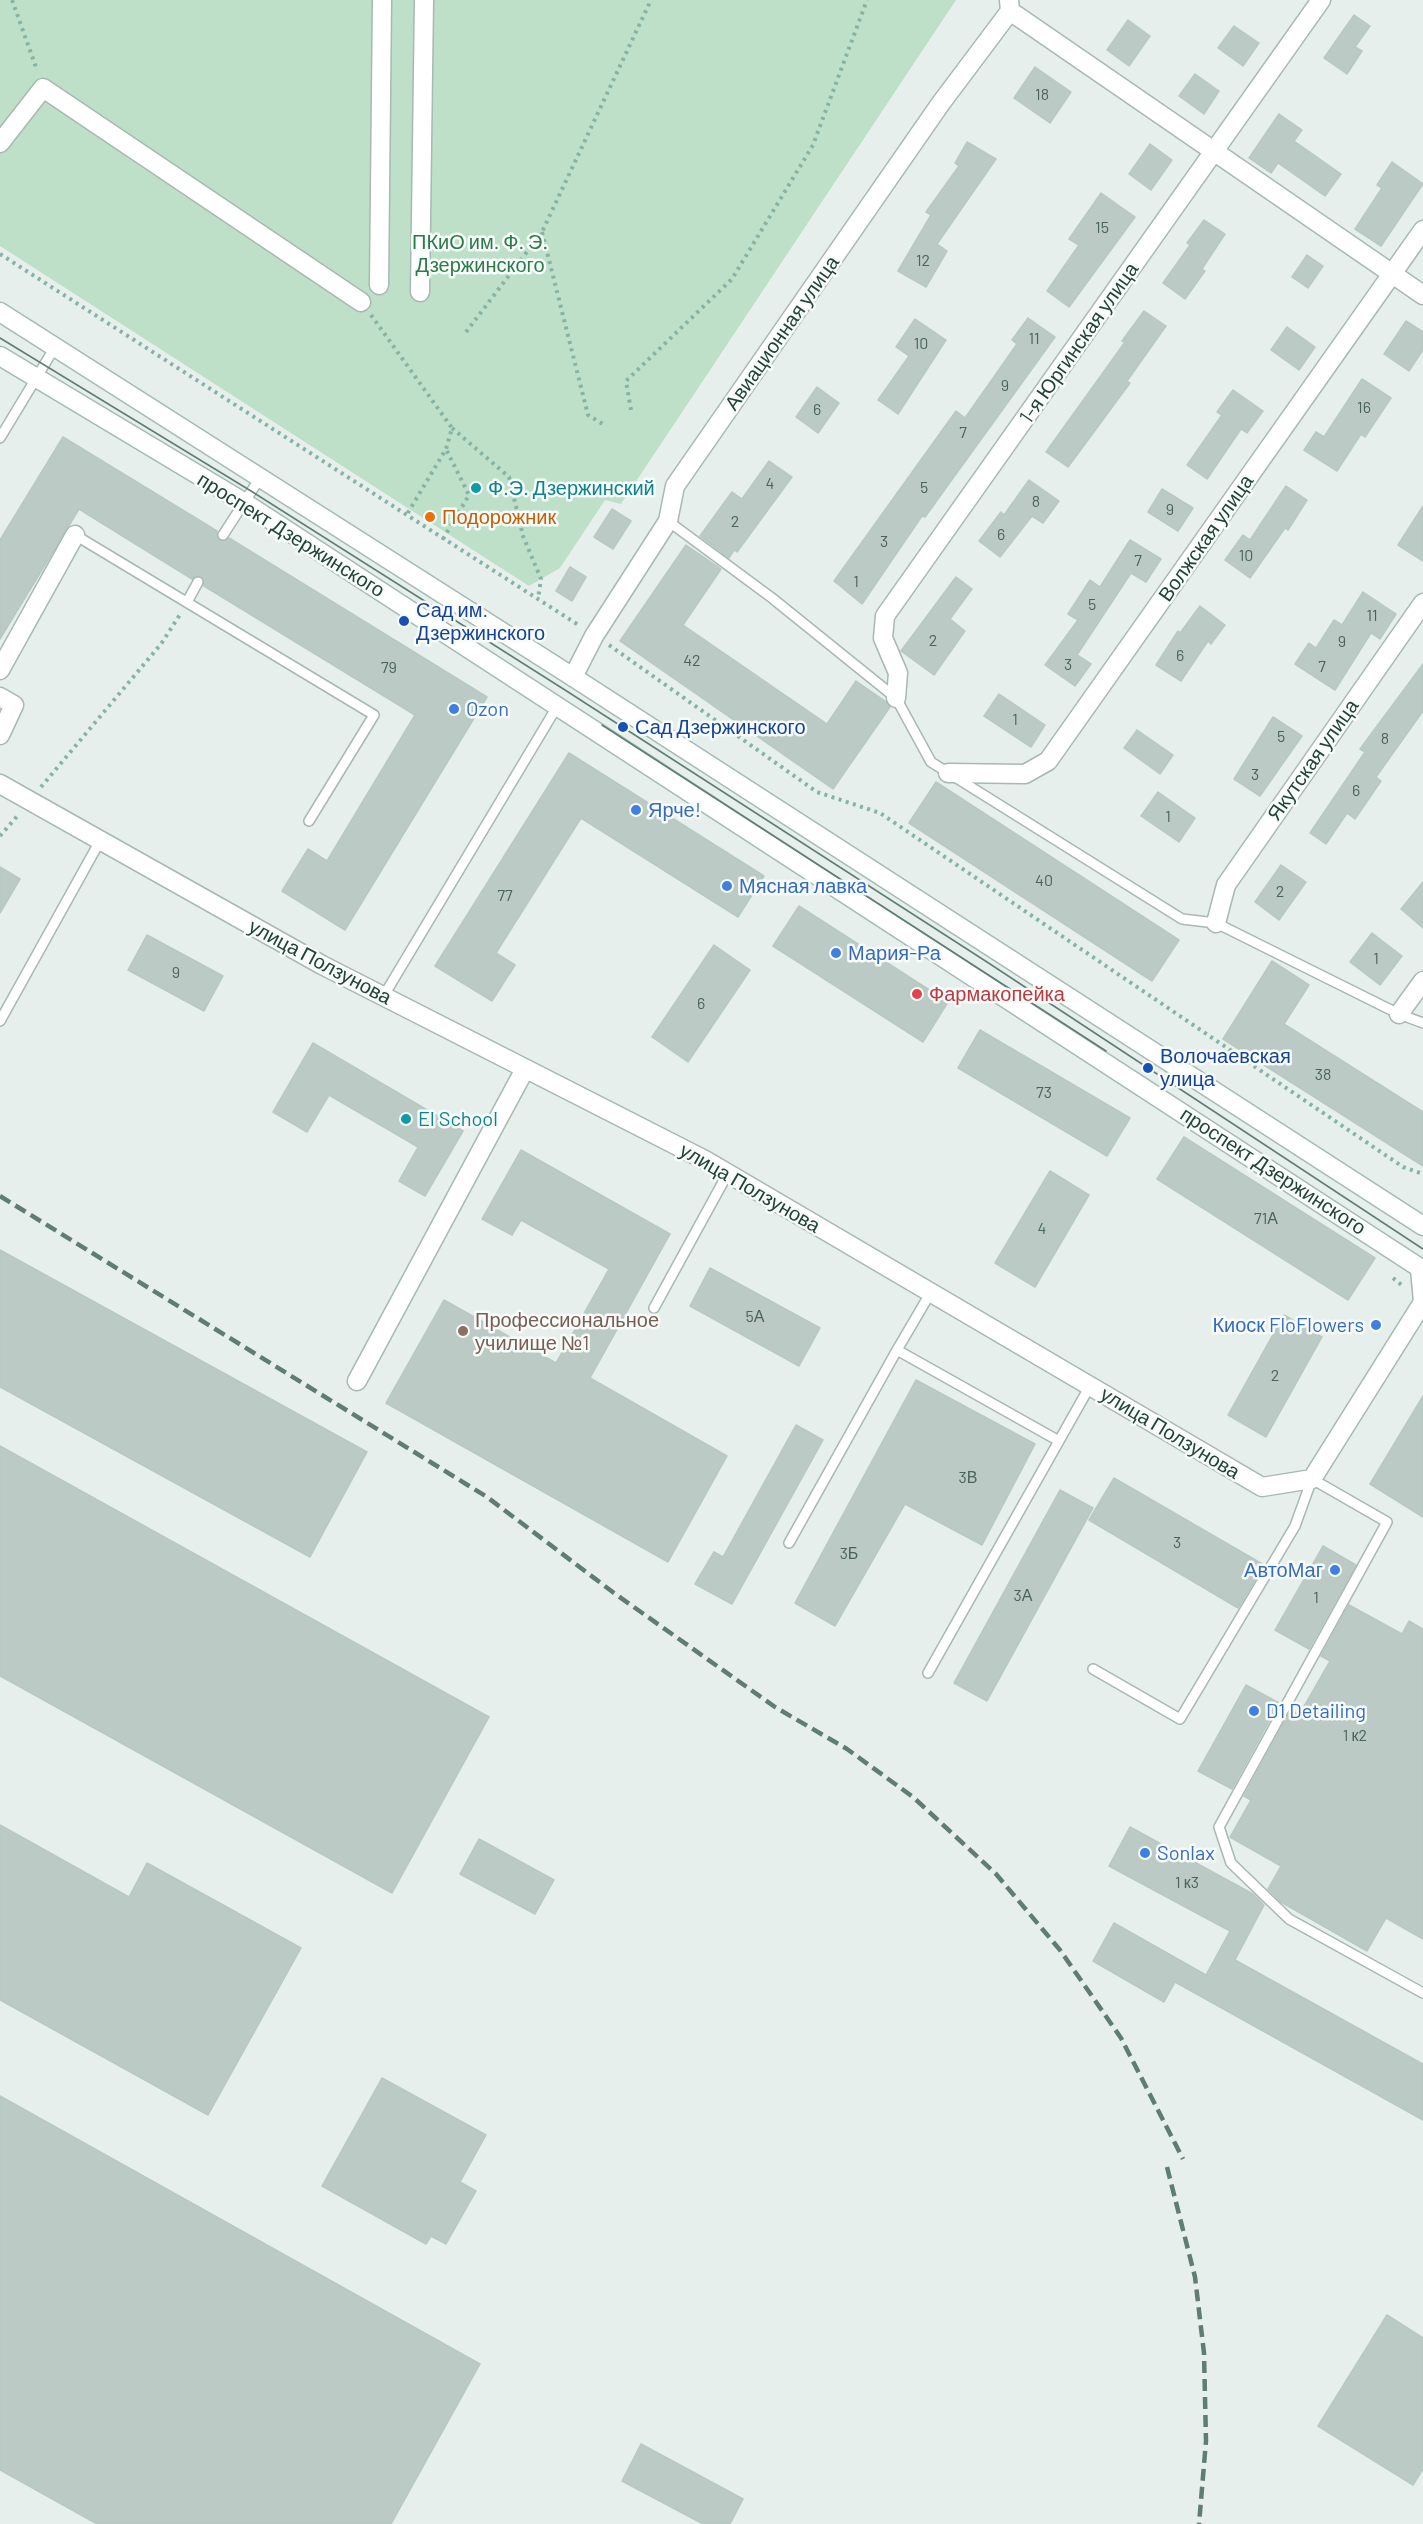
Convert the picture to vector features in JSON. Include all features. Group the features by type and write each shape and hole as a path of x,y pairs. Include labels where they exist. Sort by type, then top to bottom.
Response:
{"street":[{"path":"379,285 382,0"},
{"path":"420,291 424,0"},
{"name":"1-я Юргинская улица","path":"896,698 898,673 883,638 885,616 1321,0"},
{"path":"1010,6 1423,295"},
{"name":"Авиационная улица","path":"558,705 594,636 669,521 675,486 1010,6"},
{"path":"0,143 44,88 361,302"},
{"name":"Волжская улица","path":"948,772 1025,774 1048,762 1423,230"},
{"name":"проспект Дзержинского","path":"0,312 573,677 1423,1226"},
{"name":"проспект Дзержинского","path":"0,356 245,503 1422,1268"},
{"path":"0,670 75,535"},
{"name":"Якутская улица","path":"1215,923 1226,885 1423,603"},
{"path":"0,697 14,705 0,735"},
{"name":"улица Ползунова","path":"0,784 383,997 728,1173 1262,1487 1312,1479"},
{"path":"1399,1014 1423,981"},
{"path":"357,1381 525,1069"},
{"path":"1312,1479 1423,1302 1422,1268"}],"lane":[{"path":"0,438 55,347"},
{"path":"224,535 260,478"},
{"path":"669,521 772,598 896,698 931,762 1182,919 1215,923 1399,1014 1423,1023"},
{"path":"75,535 374,715 309,821"},
{"path":"187,602 198,582"},
{"path":"383,997 558,705"},
{"path":"0,1021 100,841"},
{"path":"654,1308 728,1173"},
{"path":"789,1543 931,1292"},
{"path":"897,1350 1059,1441"},
{"path":"928,1673 1090,1386"},
{"path":"1093,1669 1180,1719 1294,1526 1312,1479 1387,1522 1218,1827 1231,1863 1288,1919 1423,1993"}],"path":[{"path":"12,0 44,88"},
{"path":"466,332 542,232 651,0"},
{"path":"631,410 626,381 732,279 813,145 867,0"},
{"path":"542,232 588,415 606,426"},
{"path":"0,254 538,599 817,792 880,813 1393,1161 1423,1174"},
{"path":"361,302 452,428 509,477 524,536 541,579 538,599"},
{"path":"406,516 446,449 452,428"},
{"path":"443,539 469,495 446,449"},
{"path":"0,836 161,644 187,602"}],"green space":[{"name":"ПКиО им. Ф. Э. Дзержинского","path":"0,0 956,0 621,504 605,500 560,568 529,586 0,246"}],"building":[{"path":"1354,15 1370,26 1355,47 1362,51 1347,74 1324,58"},
{"path":"1128,20 1150,36 1129,66 1107,50"},
{"path":"1234,26 1259,43 1243,66 1218,48"},
{"path":"1035,67 1071,92 1050,123 1014,98"},
{"path":"1195,74 1219,91 1204,114 1179,96"},
{"path":"1279,114 1302,130 1294,141 1341,174 1325,196 1278,163 1271,173 1249,158"},
{"path":"967,142 996,159 937,244 947,251 926,287 898,271 931,215 926,212 959,166 955,163"},
{"path":"1150,144 1172,160 1151,190 1129,174"},
{"path":"1392,162 1423,184 1381,246 1355,229 1382,188 1377,185"},
{"path":"1101,193 1135,217 1069,307 1047,291 1079,245 1069,239"},
{"path":"1204,220 1225,234 1202,269 1205,271 1185,299 1163,283 1190,245 1187,243"},
{"path":"1307,255 1323,266 1308,288 1292,277"},
{"path":"1144,311 1166,326 1127,381 1130,383 1068,467 1046,452 1125,342 1122,341"},
{"path":"1028,318 1055,337 925,517 922,516 862,604 834,581 956,411 965,418 1017,344 1012,340"},
{"path":"915,319 946,340 898,414 878,400 909,356 896,347"},
{"path":"1406,321 1423,332 1423,350 1409,371 1384,354"},
{"path":"1287,327 1315,347 1299,370 1271,350"},
{"path":"1362,379 1391,398 1365,437 1361,434 1337,471 1304,450 1316,432 1324,437"},
{"path":"817,387 839,403 818,433 796,417"},
{"path":"1233,390 1263,411 1247,433 1241,429 1207,479 1187,465 1222,415 1217,412"},
{"path":"63,437 217,531 217,538 220,541 229,538 487,697 345,930 282,891 308,849 327,861 415,715 204,586 202,576 192,579 79,509 0,639 0,540"},
{"path":"769,461 792,477 737,552 734,550 729,558 700,536 732,492 742,499"},
{"path":"1029,480 1059,501 1043,523 1032,516 1000,557 979,541 1001,512 1004,515"},
{"path":"1286,486 1307,500 1288,530 1285,528 1250,578 1225,560 1243,535 1250,540"},
{"path":"1162,489 1193,508 1178,531 1148,512"},
{"path":"1423,506 1423,561 1398,545"},
{"path":"612,509 631,521 613,549 594,537"},
{"path":"1130,540 1161,559 1146,582 1131,573 1077,655 1091,664 1075,686 1045,665 1078,620 1068,614 1090,580 1100,587"},
{"path":"686,545 721,569 683,625 827,724 856,681 890,707 833,789 620,641"},
{"path":"570,567 586,577 572,601 556,591"},
{"path":"956,577 972,589 950,619 965,631 934,675 901,651"},
{"path":"1363,592 1396,614 1380,639 1371,633 1335,690 1295,664 1309,643 1316,648 1334,620 1342,625"},
{"path":"1200,606 1225,625 1211,644 1208,641 1181,681 1156,665 1178,631 1180,633"},
{"path":"1423,664 1423,711 1376,777 1381,781 1355,819 1347,813 1326,844 1310,833 1365,752 1360,749"},
{"path":"999,694 1045,725 1031,747 984,716"},
{"path":"1273,717 1302,736 1260,796 1234,779"},
{"path":"1137,730 1173,755 1160,774 1124,748"},
{"path":"569,753 764,876 738,917 581,818 496,953 515,965 492,1001 435,966"},
{"path":"936,782 1179,940 1152,981 909,823"},
{"path":"1158,792 1195,818 1179,842 1141,816"},
{"path":"1281,865 1306,882 1279,920 1255,902"},
{"path":"0,867 20,879 0,913"},
{"path":"1423,882 1423,928 1401,909"},
{"path":"799,906 948,1002 923,1042 773,946"},
{"path":"1372,933 1402,956 1380,985 1350,962"},
{"path":"147,935 223,976 204,1011 128,970"},
{"path":"714,945 750,970 688,1062 652,1037"},
{"path":"1272,961 1309,985 1284,1024 1423,1112 1423,1166 1223,1039"},
{"path":"980,1030 1130,1118 1107,1156 958,1068"},
{"name":"El School","path":"313,1043 463,1131 425,1196 399,1181 418,1147 329,1095 307,1132 273,1112"},
{"path":"1184,1137 1375,1258 1348,1300 1157,1179"},
{"name":"Профессиональное училище №1","path":"521,1150 670,1234 590,1378 727,1456 668,1562 386,1403 444,1300 556,1363 609,1269 521,1220 512,1235 482,1219"},
{"path":"1050,1171 1089,1195 1035,1287 995,1263"},
{"path":"0,1250 367,1452 310,1557 0,1387"},
{"path":"710,1268 820,1328 799,1366 690,1306"},
{"path":"1284,1315 1322,1337 1266,1437 1228,1415"},
{"path":"916,1380 1035,1444 982,1545 905,1504 835,1626 795,1603"},
{"path":"1423,1396 1423,1517 1370,1484"},
{"path":"796,1425 823,1440 732,1604 695,1584 714,1552 723,1557"},
{"path":"0,1446 489,1717 392,1893 0,1676"},
{"path":"1114,1478 1264,1565 1238,1608 1089,1520"},
{"path":"1060,1490 1093,1508 987,1701 954,1683"},
{"path":"1323,1546 1356,1565 1309,1649 1275,1630"},
{"path":"1349,1605 1402,1634 1409,1621 1423,1629 1423,1939 1386,1918 1367,1951 1281,1902 1268,1889 1281,1866 1230,1837 1251,1800 1244,1796 1291,1710 1299,1715 1330,1661 1321,1656"},
{"path":"1246,1685 1279,1703 1232,1789 1198,1771"},
{"path":"0,1825 129,1897 147,1863 301,1948 208,2115 0,2000"},
{"path":"1130,1827 1253,1894 1264,1905 1235,1960 1423,2064 1423,2120 1175,1982 1164,2002 1093,1961 1114,1923 1206,1975 1230,1931 1109,1866"},
{"path":"479,1839 554,1880 535,1914 460,1874"},
{"path":"382,2078 486,2135 460,2182 476,2191 446,2244 431,2236 426,2244 322,2186"},
{"path":"0,2096 480,2364 391,2524 97,2524 0,2470"},
{"path":"1387,2315 1423,2338 1423,2469 1413,2485 1318,2426"},
{"path":"641,2444 743,2499 730,2524 703,2524 622,2481"}],"tram line":[{"path":"0,338 251,491 565,690 987,962 1423,1249"},
{"path":"602,725 1106,1051"}],"railway":[{"path":"0,1196 487,1497 614,1593 775,1707 847,1749 913,1797 996,1874 1060,1950 1121,2038 1183,2159"},
{"path":"1167,2167 1195,2277 1204,2353 1206,2441 1199,2524"}],"place":[{"name":"Ф.Э. Дзержинский","path":"476,488"},
{"name":"Подорожник","path":"430,517"},
{"name":"Сад им. Дзержинского","path":"404,621"},
{"name":"Ozon","path":"454,709"},
{"name":"Сад Дзержинского","path":"623,727"},
{"name":"Ярче!","path":"636,810"},
{"name":"Мясная лавка","path":"727,886"},
{"name":"Мария-Ра","path":"836,953"},
{"name":"Фармакопейка","path":"917,994"},
{"name":"Волочаевская улица","path":"1148,1068"},
{"name":"El School","path":"406,1119"},
{"name":"Киоск FloFlowers","path":"1376,1325"},
{"name":"Профессиональное училище №1","path":"463,1331"},
{"name":"АвтоМаг","path":"1335,1570"},
{"name":"D1 Detailing","path":"1254,1711"},
{"name":"Sonlax","path":"1145,1853"}]}
